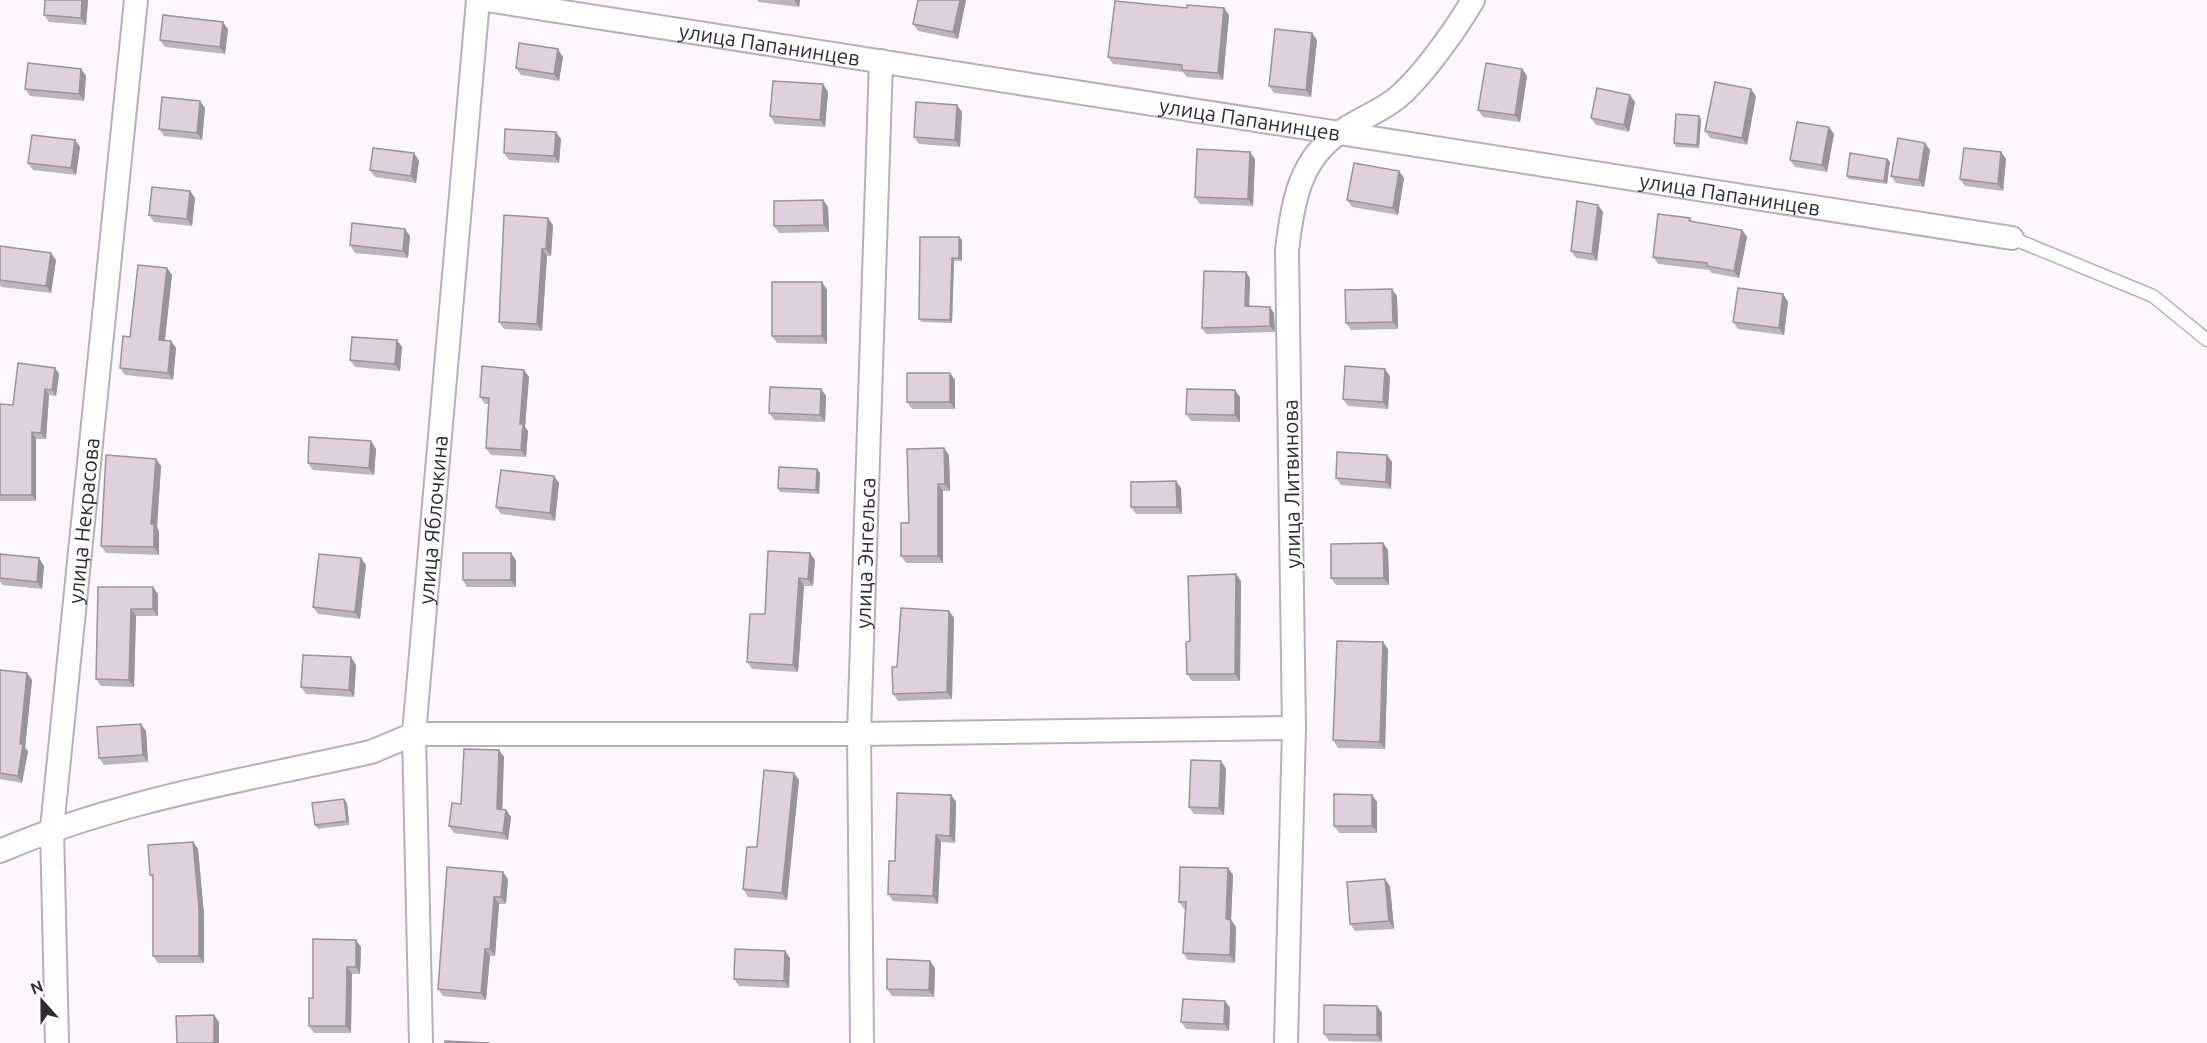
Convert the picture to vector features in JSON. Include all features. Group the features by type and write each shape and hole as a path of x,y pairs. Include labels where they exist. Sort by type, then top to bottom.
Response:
{"street":[{"name":"улица Некрасова","path":"57,1043 52,828 136,0"},
{"name":"улица Яблочкина","path":"421,1043 414,734 478,0"},
{"name":"улица Папанинцев","path":"487,0 2012,238"},
{"name":"улица Литвинова","path":"1286,1043 1294,728 1287,251 1291,214 1306,168 1314,153 1339,132 1397,98 1424,68 1473,0"},
{"name":"улица Энгельса","path":"862,1043 858,734 881,61"},
{"path":"0,851 52,828 97,814 370,752 414,734 858,734 1294,728"}],"lane":[{"path":"2012,238 2153,296 2207,340"}],"building":[{"path":"45,0 82,0 81,18 44,15"},
{"path":"918,0 960,0 953,32 913,24"},
{"path":"1115,1 1187,8 1187,5 1224,8 1218,73 1182,70 1182,65 1108,57"},
{"path":"163,15 223,22 220,47 160,40"},
{"path":"1275,29 1312,33 1306,90 1269,86"},
{"path":"519,43 558,49 554,74 516,68"},
{"path":"28,63 81,69 79,94 25,89"},
{"path":"1486,63 1522,69 1515,115 1478,110"},
{"path":"773,81 823,84 820,120 770,116"},
{"path":"1715,82 1751,89 1742,138 1705,131"},
{"path":"1597,88 1630,95 1624,125 1591,118"},
{"path":"162,97 200,101 197,133 159,129"},
{"path":"916,102 957,105 955,140 914,137"},
{"path":"1676,114 1699,116 1697,145 1674,143"},
{"path":"1797,122 1829,127 1822,165 1790,160"},
{"path":"505,129 556,132 554,156 504,153"},
{"path":"32,135 75,140 71,168 28,163"},
{"path":"1898,138 1925,143 1919,180 1891,176"},
{"path":"373,148 414,153 411,176 370,170"},
{"path":"1964,148 2001,152 1998,184 1960,179"},
{"path":"1197,149 1250,152 1248,199 1195,197"},
{"path":"1850,153 1887,159 1884,181 1847,176"},
{"path":"1354,163 1399,171 1393,208 1347,200"},
{"path":"152,187 190,191 187,219 149,215"},
{"path":"823,200 824,225 774,226 774,201"},
{"path":"1577,201 1598,205 1592,254 1571,251"},
{"path":"1658,214 1690,218 1689,221 1742,230 1734,271 1707,266 1707,263 1653,257"},
{"path":"504,215 548,218 546,249 542,249 537,324 499,322"},
{"path":"352,223 405,229 403,251 350,245"},
{"path":"920,237 959,237 959,258 952,258 950,320 919,319"},
{"path":"0,246 51,253 46,286 0,280"},
{"path":"138,265 167,268 159,340 171,341 168,373 120,368 123,336 130,337"},
{"path":"1204,271 1246,272 1245,306 1270,307 1270,326 1202,328"},
{"path":"772,282 822,282 822,336 772,336"},
{"path":"1738,288 1783,294 1779,328 1733,322"},
{"path":"1392,289 1393,322 1346,323 1345,290"},
{"path":"352,337 397,340 395,364 350,360"},
{"path":"18,363 55,368 52,390 45,389 41,433 32,432 32,495 0,495 0,404 13,405"},
{"path":"482,366 524,370 520,424 523,424 521,450 486,448 489,398 480,397"},
{"path":"1345,366 1385,369 1383,402 1343,399"},
{"path":"907,373 950,373 950,402 907,402"},
{"path":"770,387 821,389 820,415 769,413"},
{"path":"1187,389 1235,390 1235,415 1186,414"},
{"path":"309,437 371,441 369,468 308,463"},
{"path":"944,448 945,484 938,484 938,556 901,556 901,523 909,523 907,449"},
{"path":"1337,452 1387,455 1386,482 1336,478"},
{"path":"106,455 156,459 151,524 154,524 154,547 101,546"},
{"path":"779,467 817,469 816,490 778,488"},
{"path":"501,470 554,476 550,513 496,507"},
{"path":"1176,481 1177,507 1131,507 1131,482"},
{"path":"1383,543 1384,578 1331,578 1331,544"},
{"path":"768,551 810,553 808,579 799,578 793,665 747,662 750,614 765,614"},
{"path":"463,553 511,553 511,580 463,580"},
{"path":"0,554 39,558 37,582 0,578"},
{"path":"319,554 361,558 355,612 313,607"},
{"path":"1236,574 1235,674 1187,674 1186,642 1190,641 1188,576"},
{"path":"98,587 153,587 153,609 131,609 129,680 96,679"},
{"path":"901,608 949,611 947,692 893,694 892,667 897,667"},
{"path":"1337,641 1383,642 1380,742 1333,740"},
{"path":"303,655 351,657 349,690 301,687"},
{"path":"0,670 27,673 20,744 23,744 18,776 0,773"},
{"path":"141,724 143,755 99,758 97,727"},
{"path":"464,749 499,750 497,809 506,810 503,833 449,826 452,803 461,804"},
{"path":"1191,760 1221,761 1219,808 1189,807"},
{"path":"764,770 794,773 782,893 743,889 747,847 757,847"},
{"path":"897,793 951,795 950,836 936,835 933,896 888,894 889,861 895,861"},
{"path":"1334,794 1372,795 1372,826 1334,826"},
{"path":"344,799 347,821 315,825 312,803"},
{"path":"193,842 199,908 199,956 153,956 153,875 150,875 148,845"},
{"path":"447,867 503,872 501,897 494,897 490,949 485,949 481,993 438,989"},
{"path":"1180,867 1228,868 1226,919 1231,920 1230,955 1183,953 1186,902 1179,902"},
{"path":"1385,879 1389,921 1350,924 1347,882"},
{"path":"313,939 356,940 356,967 347,967 346,1026 309,1026 309,998 313,998"},
{"path":"735,949 785,951 784,981 734,979"},
{"path":"887,959 930,961 929,990 887,989"},
{"path":"1183,999 1225,1001 1224,1024 1181,1022"},
{"path":"1324,1005 1377,1006 1377,1035 1324,1034"},
{"path":"214,1015 214,1043 177,1043 176,1016"},
{"path":"445,1041 490,1043 445,1043"}]}
